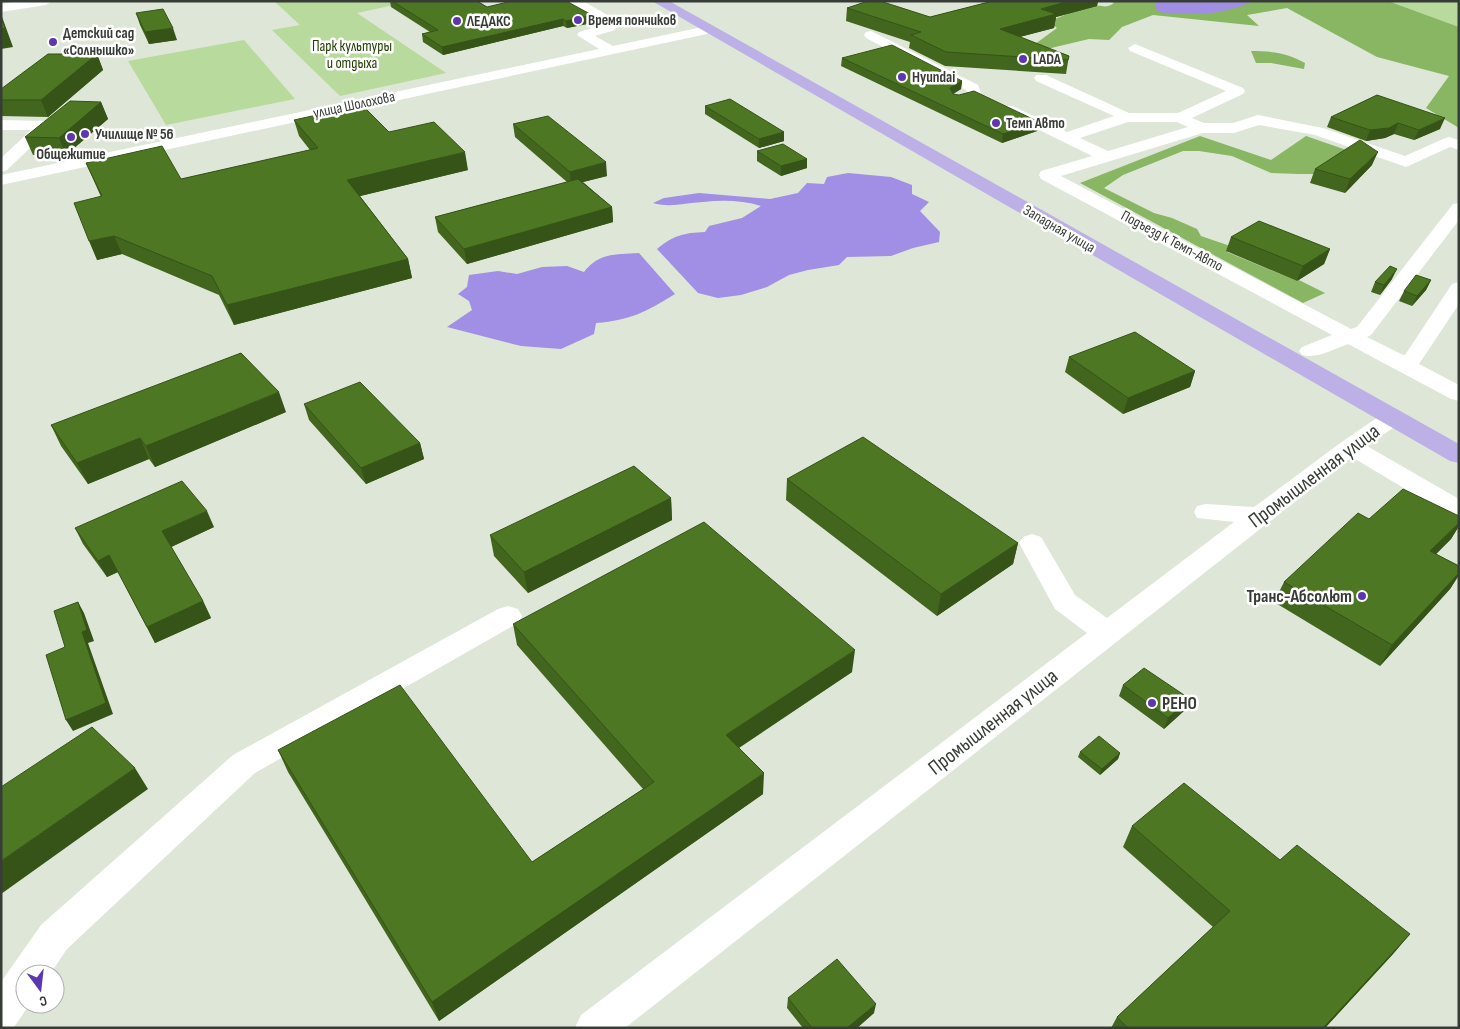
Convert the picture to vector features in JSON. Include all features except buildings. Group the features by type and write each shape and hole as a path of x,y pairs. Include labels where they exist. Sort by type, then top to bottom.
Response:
{"main road":[{"name":"Западная улица","path":"659,1 1459,455"},
{"name":"Западная улица","path":"682,1 1459,434"}],"street":[{"path":"5,6 46,1"},
{"path":"574,1 612,24 610,27 584,35 610,50"},
{"name":"улица Шолохова","path":"1,180 708,30"},
{"path":"871,35 974,88 974,94"},
{"path":"1135,48 1238,90 1180,118"},
{"path":"1041,78 1127,117"},
{"path":"957,98 974,94 1107,157"},
{"path":"1066,137 1127,117 1180,118 1202,128 1234,128 1258,120 1318,131 1406,162 1449,142 1459,145"},
{"path":"1,125 45,126 1,167"},
{"path":"1,142 19,126"},
{"name":"Подъезд к Темп-Авто","path":"1202,128 1047,175 1349,336"},
{"path":"1309,350 1364,331 1459,208"},
{"path":"1402,363 1413,358 1459,288"},
{"path":"1349,336 1459,394"},
{"name":"Промышленная улица","path":"594,1028 1259,516 1351,446 1392,418"},
{"path":"1351,446 1459,510"},
{"path":"1206,512 1259,516"},
{"path":"1032,543 1065,602 1108,634"},
{"path":"36,964 54,937 244,764 508,616"},
{"path":"1,1014 15,994"}],"green space":[{"name":"Парк культуры и отдыха","path":"274,1 412,1 357,13 446,73 340,96 272,30 300,25"},
{"path":"1109,1 1388,1 1459,27 1459,128 1426,108 1449,76 1377,57 1287,8 1247,15 1259,26 1153,15 1122,27 1109,40 1089,39 1047,49 1031,47 1057,28 1049,22 1083,9 1114,3"},
{"path":"1388,1 1459,1 1459,27"},
{"path":"244,40 295,99 166,125 128,61"},
{"path":"1251,51 1272,52 1292,57 1305,63 1304,69 1271,63 1256,63"},
{"path":"1200,136 1271,160 1306,136 1355,153 1324,174 1299,174 1271,173 1232,156 1199,151 1183,151 1123,175 1104,188 1154,213 1172,218 1197,229 1201,236 1233,247 1227,252 1297,281 1299,280 1325,293 1303,303 1080,183"}],"shaded area":[{"path":"1157,1 1254,1 1219,12 1183,14 1159,12 1155,7"},
{"path":"848,173 891,177 912,185 912,194 929,202 920,211 940,232 939,242 913,248 891,256 847,257 839,265 789,275 767,287 741,295 718,298 698,293 657,249 674,238 685,234 705,232 709,226 742,218 761,206 732,201 672,205 653,203 664,198 699,193 770,199 798,193 807,183 824,184 827,177"},
{"path":"639,253 675,294 638,314 619,320 596,323 594,334 561,349 521,346 447,327 472,310 469,301 458,294 467,287 469,275 498,271 517,274 542,267 567,266 584,272 602,258"}],"place":[{"name":"Время пончиков","path":"578,20"},
{"name":"ЛЕДАКС","path":"457,21"},
{"name":"Детский сад «Солнышко»","path":"53,42"},
{"name":"LADA","path":"1023,59"},
{"name":"Hyundai","path":"902,77"},
{"name":"Темп Авто","path":"996,123"},
{"name":"Училище № 56","path":"85,134"},
{"name":"Общежитие","path":"71,137"},
{"name":"Транс-Абсолют","path":"1362,596"},
{"name":"РЕНО","path":"1152,703"}]}
